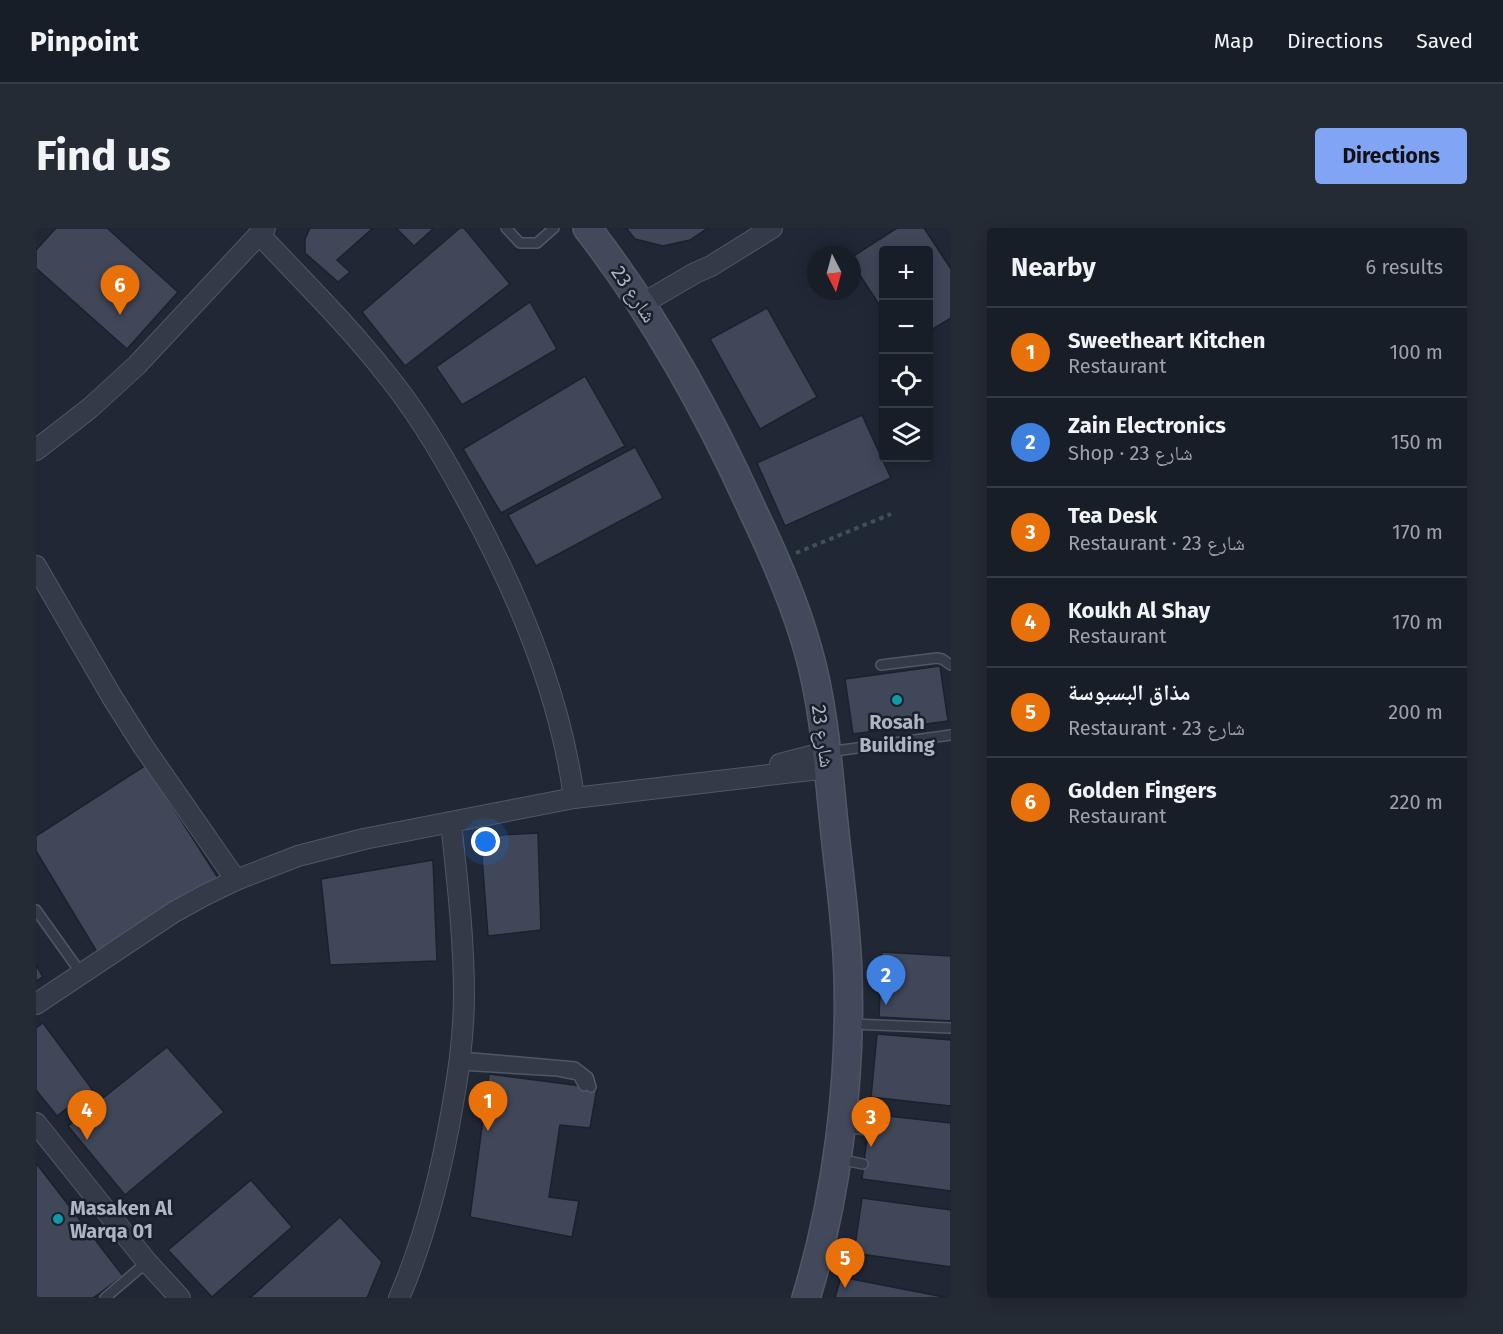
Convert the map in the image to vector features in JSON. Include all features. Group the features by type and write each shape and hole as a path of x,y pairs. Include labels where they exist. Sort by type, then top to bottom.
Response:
{"street":[{"name":"شارع 23","path":"587,228 646,311 694,390 719,438 776,561 808,650 816,683 827,760 848,978 841,1126 822,1237 806,1298"},
{"path":"646,311 693,285 711,266 772,228"},
{"path":"36,450 90,408 137,365 262,231 388,375 446,461 504,572 529,630 560,727 570,765 574,798"},
{"path":"36,566 143,746 236,880"},
{"path":"36,1004 174,912 236,880 298,856 329,847 574,798 768,777 827,760"},
{"path":"399,1298 429,1214 446,1147 460,1061 464,996 462,922 451,822"},
{"path":"36,1123 147,1262 180,1298"}],"lane":[{"path":"506,228 520,243 537,243 554,228"},
{"path":"881,665 937,658 951,665"},
{"path":"827,760 951,735"},
{"path":"36,910 81,973"},
{"path":"847,1024 951,1028"},
{"path":"460,1061 558,1071 578,1076 587,1087"},
{"path":"841,1126 867,1130"},
{"path":"836,1158 863,1164"},
{"path":"105,1298 147,1262"}],"path":[{"path":"776,561 891,514"}],"building":[{"path":"56,228 107,228 178,292 127,349 36,268 36,250"},
{"path":"310,228 373,228 337,260 350,272 338,282 305,253 305,239"},
{"path":"396,228 434,228 414,246"},
{"path":"460,228 464,228 510,284 405,366 362,312"},
{"path":"626,228 708,228 690,240 663,246 635,239"},
{"path":"897,228 924,228 951,269 951,318 933,329 933,246 879,246 879,304 861,277 861,251"},
{"path":"530,302 557,349 462,405 436,367"},
{"path":"767,308 817,397 760,429 710,339"},
{"path":"585,376 625,446 501,513 463,449"},
{"path":"862,415 879,452 879,462 884,462 891,478 785,526 757,463"},
{"path":"635,447 663,498 536,566 508,515"},
{"name":"Rosah Building","path":"940,666 948,721 853,734 845,679"},
{"path":"146,765 220,881 97,952 36,851 36,836"},
{"path":"538,833 541,930 488,936 482,857 488,846 501,835"},
{"path":"433,860 437,961 330,965 321,879"},
{"path":"882,952 951,956 951,1021 879,1017"},
{"path":"36,965 43,977 36,981"},
{"path":"43,1023 92,1089 57,1116 36,1090 36,1028"},
{"path":"877,1034 951,1040 951,1106 871,1097"},
{"path":"167,1047 224,1112 125,1195 68,1126"},
{"path":"489,1074 597,1088 590,1128 560,1125 549,1197 579,1201 572,1237 470,1217"},
{"path":"870,1114 951,1123 951,1191 862,1179"},
{"name":"Masaken Al Warqa 01","path":"36,1163 123,1276 93,1298 36,1298"},
{"path":"251,1180 292,1227 212,1297 168,1250"},
{"path":"862,1198 951,1210 951,1267 854,1253"},
{"path":"340,1217 382,1262 367,1298 250,1298"},
{"path":"841,1277 949,1298 835,1298"}],"place":[{"name":"Golden Fingers","path":"120,315"},
{"name":"Rosah Building","path":"897,700"},
{"name":"Zain Electronics","path":"886,1005"},
{"name":"Sweetheart Kitchen","path":"488,1131"},
{"name":"Koukh Al Shay","path":"87,1140"},
{"name":"Tea Desk","path":"871,1147"},
{"name":"Masaken Al Warqa 01","path":"58,1219"},
{"name":"مذاق البسبوسة","path":"845,1288"}]}
